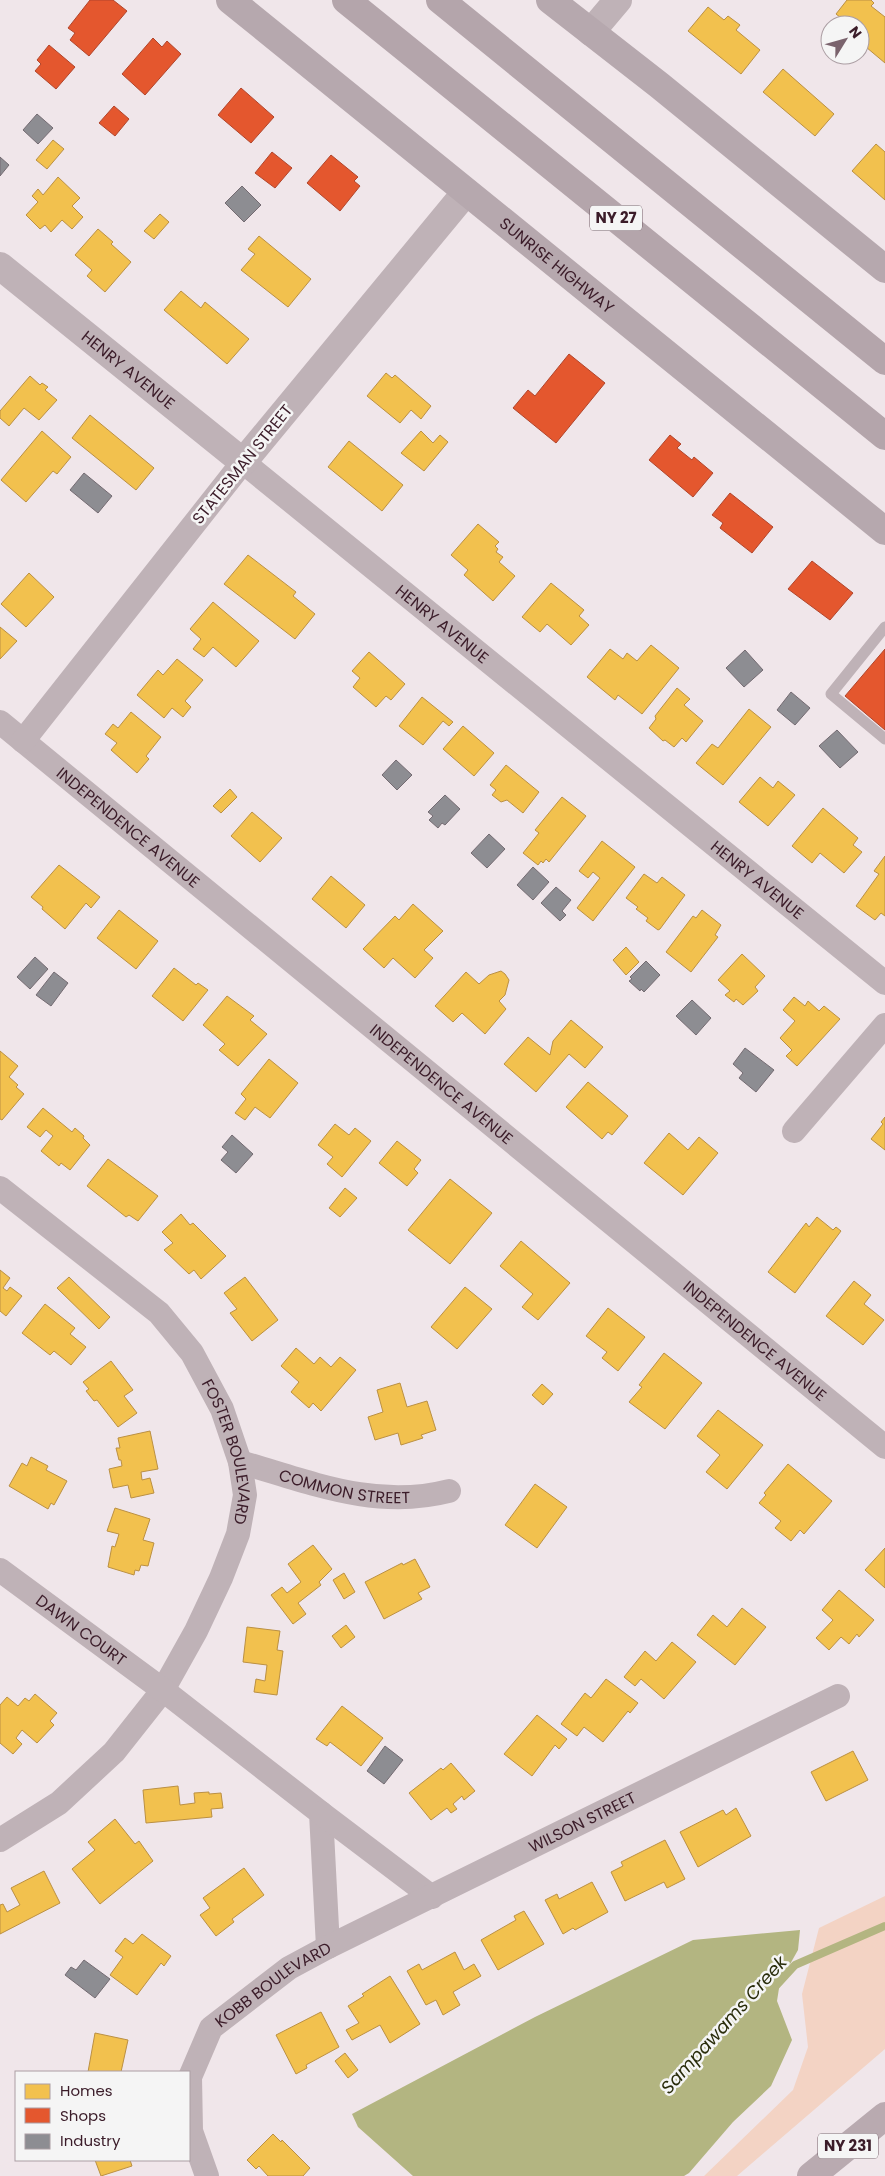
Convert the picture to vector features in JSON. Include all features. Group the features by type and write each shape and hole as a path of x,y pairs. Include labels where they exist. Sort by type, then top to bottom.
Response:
{"highway":[{"name":"NY 27","path":"346,0 885,436"},
{"path":"440,0 885,361"}],"main road":[{"name":"SUNRISE HIGHWAY","path":"230,0 885,531"},
{"path":"550,0 667,91 885,269"},
{"name":"NY 231","path":"811,2176 885,2116"}],"street":[{"path":"591,32 618,0"},
{"name":"STATESMAN STREET","path":"23,741 243,462 466,192"},
{"name":"HENRY AVENUE","path":"0,266 885,983"},
{"name":"INDEPENDENCE AVENUE","path":"0,722 885,1447"},
{"path":"794,1131 885,1025"},
{"name":"FOSTER BOULEVARD","path":"0,1188 159,1313 192,1353 222,1409 240,1462 245,1495 238,1534 221,1578 196,1631 163,1690 114,1752 59,1803 0,1840"},
{"name":"COMMON STREET","path":"240,1462 339,1491 364,1496 393,1499 416,1498 449,1491"},
{"name":"DAWN COURT","path":"0,1570 163,1690"},
{"path":"163,1690 432,1897"},
{"name":"WILSON STREET","path":"328,1947 838,1696"},
{"name":"KOBB BOULEVARD","path":"206,2176 191,2132 190,2077 211,2028 289,1968 328,1947 322,1813"}],"lane":[{"path":"885,627 831,694 885,739"}],"shaded area":[{"path":"885,1896 885,2049 737,2176 704,2176 793,2090 808,2047 802,1994 819,1928"}],"water":[{"path":"800,1930 798,1950 780,1982 777,2001 792,2040 771,2086 733,2122 689,2173 684,2176 413,2176 358,2127 352,2114 535,2017 693,1940"}],"building: Homes":[{"path":"847,0 871,0 874,3 871,6 885,17 885,63 870,50 870,15 836,14"},
{"path":"708,7 724,20 728,16 740,25 736,30 760,50 741,74 688,31"},
{"path":"783,69 834,114 815,136 763,92"},
{"path":"53,140 64,149 47,169 36,160"},
{"path":"876,144 885,152 885,200 852,171"},
{"path":"58,177 80,198 72,206 83,217 72,229 62,220 51,232 45,225 40,229 26,215 38,202 32,196 38,189 43,195"},
{"path":"160,214 169,222 154,239 144,231"},
{"path":"98,229 131,262 105,292 87,276 92,270 75,255"},
{"path":"259,236 311,279 288,307 241,270 255,254 248,249"},
{"path":"181,291 201,308 205,302 249,339 227,364 164,310"},
{"path":"386,373 392,378 395,375 431,406 421,419 411,410 400,423 367,396"},
{"path":"30,376 40,385 42,383 48,387 45,390 57,400 39,420 24,408 9,426 0,418 0,411"},
{"path":"90,415 154,468 136,490 72,438"},
{"path":"42,431 71,457 57,474 53,471 26,502 1,480"},
{"path":"421,431 433,443 440,435 448,442 424,471 401,453"},
{"path":"349,441 403,485 382,511 328,467"},
{"path":"478,524 499,542 495,546 498,549 496,552 503,557 499,562 515,576 493,601 464,575 468,570 451,555"},
{"path":"248,555 296,592 293,596 315,614 295,639 224,584"},
{"path":"29,573 54,597 26,627 1,604"},
{"path":"551,583 584,610 579,616 589,625 571,645 547,624 540,632 522,617"},
{"path":"213,602 259,641 236,667 213,647 204,657 193,649 201,639 190,629"},
{"path":"0,627 17,641 0,659"},
{"path":"651,645 679,668 642,714 618,695 615,700 587,677 610,649 623,659 627,653 637,661"},
{"path":"369,652 405,684 391,700 386,696 376,707 353,687 360,678 352,671"},
{"path":"177,659 203,680 185,701 191,707 183,717 172,708 164,718 137,695 158,670 163,675"},
{"path":"677,688 690,699 684,705 703,721 686,742 682,738 674,747 665,740 663,741 649,728 656,719 655,716"},
{"path":"422,697 453,722 449,726 443,721 423,745 399,726"},
{"path":"749,709 771,727 723,785 696,763 712,744 718,748"},
{"path":"131,712 161,737 146,756 149,759 137,773 111,750 117,743 105,734 113,724 118,728"},
{"path":"463,726 494,753 474,776 443,749"},
{"path":"506,765 539,792 523,813 507,800 501,802 492,795 496,790 490,785"},
{"path":"760,777 773,788 778,781 795,795 768,826 739,802"},
{"path":"230,789 237,797 221,813 213,806"},
{"path":"562,797 586,816 549,862 546,859 538,865 523,853 539,833 535,830"},
{"path":"823,808 858,838 853,845 862,852 844,873 820,853 812,863 792,846"},
{"path":"252,812 282,838 260,862 231,836"},
{"path":"602,841 635,867 593,921 577,908 600,878 593,872 588,878 579,871"},
{"path":"885,856 885,916 881,913 875,920 856,906 879,874 874,871"},
{"path":"59,865 100,897 91,908 86,903 65,929 31,897"},
{"path":"644,874 657,883 662,877 685,895 658,930 646,921 648,918 636,909 638,907 626,898"},
{"path":"331,876 365,905 346,928 312,899"},
{"path":"413,904 443,931 424,950 433,958 415,978 393,958 384,968 363,949 395,916 399,920"},
{"path":"119,910 158,941 136,969 97,938"},
{"path":"702,910 721,925 715,935 718,937 691,972 666,952 693,916 696,918"},
{"path":"626,947 639,962 626,975 613,960"},
{"path":"742,954 765,976 755,987 758,991 743,1005 736,999 734,1002 725,995 730,991 718,980"},
{"path":"174,968 196,985 198,983 208,990 183,1021 152,996"},
{"path":"501,971 509,980 505,995 499,1001 506,1009 485,1034 462,1013 453,1022 435,1006 466,972 479,984 489,975"},
{"path":"227,996 254,1016 250,1020 267,1034 238,1066 219,1050 225,1044 203,1025"},
{"path":"794,997 805,1006 808,1001 819,1011 824,1006 840,1019 797,1066 786,1056 792,1050 780,1038 795,1021 783,1010"},
{"path":"571,1020 603,1047 585,1068 569,1054 536,1092 504,1064 528,1037 550,1055 553,1041"},
{"path":"0,1051 18,1066 9,1077 24,1094 2,1120 0,1119"},
{"path":"269,1059 298,1083 270,1118 255,1107 245,1120 235,1113 246,1099 241,1094"},
{"path":"588,1082 628,1116 612,1135 608,1132 602,1139 566,1107"},
{"path":"43,1108 72,1132 75,1128 90,1145 70,1170 61,1163 59,1166 41,1151 53,1136 46,1130 40,1137 27,1127"},
{"path":"885,1117 885,1150 871,1139 883,1124 881,1122"},
{"path":"335,1124 349,1135 355,1128 371,1141 342,1177 327,1164 333,1157 318,1145"},
{"path":"669,1133 688,1150 699,1137 718,1153 683,1195 644,1163"},
{"path":"397,1141 421,1160 414,1169 418,1173 407,1186 379,1163"},
{"path":"108,1159 158,1196 138,1221 129,1215 126,1217 87,1186"},
{"path":"450,1179 492,1213 450,1264 408,1230"},
{"path":"345,1188 357,1198 340,1217 329,1208"},
{"path":"181,1214 190,1225 193,1223 226,1256 201,1279 194,1270 189,1274 164,1250 173,1243 162,1232"},
{"path":"817,1217 833,1230 836,1227 841,1231 795,1293 768,1272 806,1223 809,1227"},
{"path":"521,1241 570,1283 538,1320 522,1307 533,1294 500,1266"},
{"path":"0,1270 10,1278 3,1288 7,1291 10,1287 22,1296 6,1316 0,1311"},
{"path":"69,1277 110,1317 99,1329 57,1288"},
{"path":"245,1277 278,1320 252,1341 230,1313 237,1309 224,1293"},
{"path":"854,1281 871,1295 864,1304 884,1320 863,1345 826,1316"},
{"path":"465,1287 492,1309 457,1349 431,1327"},
{"path":"45,1304 75,1328 70,1334 86,1347 71,1365 54,1351 50,1355 22,1333"},
{"path":"608,1308 645,1337 618,1371 602,1358 607,1352 586,1336"},
{"path":"296,1348 314,1364 320,1357 331,1367 340,1357 356,1370 321,1411 313,1403 309,1408 291,1392 299,1382 281,1366"},
{"path":"664,1353 702,1383 665,1429 629,1402 642,1387 639,1385"},
{"path":"111,1361 133,1390 124,1396 137,1413 118,1427 97,1400 94,1401 86,1391 89,1389 83,1382"},
{"path":"400,1383 407,1407 427,1401 436,1430 421,1435 423,1438 401,1445 398,1433 375,1440 368,1417 383,1412 377,1390"},
{"path":"542,1384 553,1394 543,1405 532,1395"},
{"path":"718,1410 763,1445 727,1489 706,1472 720,1455 697,1436"},
{"path":"150,1431 158,1469 141,1472 142,1480 150,1478 154,1493 131,1498 128,1485 113,1488 109,1469 122,1466 116,1448 120,1448 118,1438"},
{"path":"31,1457 48,1466 46,1470 67,1481 54,1505 51,1503 48,1509 9,1486 22,1463 27,1466"},
{"path":"788,1464 832,1501 804,1534 800,1530 791,1541 775,1528 781,1521 759,1503 766,1495 764,1493"},
{"path":"535,1484 567,1507 537,1548 505,1525"},
{"path":"115,1508 150,1519 143,1540 154,1543 148,1566 141,1565 139,1571 135,1570 134,1575 108,1567 112,1546 115,1547 119,1534 107,1531"},
{"path":"313,1545 332,1569 319,1582 321,1585 298,1603 306,1614 293,1624 271,1595 282,1587 287,1593 301,1582 288,1564"},
{"path":"885,1548 885,1588 865,1570"},
{"path":"415,1559 430,1587 418,1593 422,1599 384,1619 365,1582 402,1563 403,1565"},
{"path":"344,1573 355,1592 344,1599 333,1580"},
{"path":"839,1590 874,1620 859,1637 857,1634 849,1644 841,1637 829,1650 816,1638 833,1620 822,1610"},
{"path":"742,1608 766,1627 735,1665 697,1635 713,1615 727,1627"},
{"path":"346,1625 355,1637 341,1648 332,1636"},
{"path":"247,1627 280,1631 277,1650 283,1651 277,1695 254,1692 256,1679 265,1681 267,1665 243,1662"},
{"path":"672,1642 696,1662 664,1699 641,1679 635,1686 624,1677 645,1651 656,1661"},
{"path":"606,1679 638,1703 630,1713 628,1711 603,1742 584,1727 577,1736 561,1724 585,1693 591,1698"},
{"path":"35,1694 57,1713 50,1721 54,1725 37,1743 22,1730 16,1738 22,1744 13,1754 0,1743 0,1705 7,1697 18,1706 25,1698 29,1701"},
{"path":"342,1706 383,1738 361,1766 330,1742 327,1746 316,1739"},
{"path":"537,1715 567,1739 559,1749 555,1745 532,1776 504,1754"},
{"path":"853,1751 868,1780 826,1801 811,1772"},
{"path":"451,1763 475,1791 464,1800 462,1796 453,1804 457,1809 451,1813 447,1808 431,1820 409,1793 441,1768 443,1770"},
{"path":"178,1786 180,1805 195,1803 194,1793 209,1792 209,1794 221,1793 223,1808 211,1809 212,1817 146,1823 143,1790"},
{"path":"736,1808 751,1836 698,1867 680,1832 723,1810 726,1815"},
{"path":"115,1819 135,1844 139,1841 153,1861 100,1904 72,1869 95,1850 88,1842"},
{"path":"665,1840 685,1879 667,1888 664,1882 625,1901 611,1872 623,1866 621,1862"},
{"path":"244,1868 264,1895 232,1919 234,1922 216,1936 200,1915 210,1908 203,1898"},
{"path":"44,1871 60,1903 0,1934 0,1905 3,1904 7,1912 20,1905 11,1888"},
{"path":"592,1882 608,1912 575,1930 573,1928 563,1934 545,1900 557,1894 559,1899"},
{"path":"524,1911 544,1944 498,1970 481,1940 516,1920 514,1916"},
{"path":"142,1934 171,1956 164,1966 161,1963 137,1995 110,1975 123,1957 115,1951 125,1938 133,1944"},
{"path":"455,1952 464,1970 474,1964 481,1976 453,1992 460,2005 443,2015 436,2000 426,2005 407,1971 419,1964 422,1970"},
{"path":"390,1976 420,2024 390,2043 380,2025 352,2040 346,2030 359,2023 348,2006 364,1996 362,1994"},
{"path":"321,2012 339,2047 306,2065 307,2068 296,2074 276,2035"},
{"path":"95,2033 128,2040 121,2071 88,2071"},
{"path":"345,2053 358,2070 348,2078 335,2061"},
{"path":"273,2134 281,2142 282,2140 310,2168 303,2176 268,2176 259,2166 256,2169 247,2160"},
{"path":"95,2161 130,2161 132,2166 101,2176"}],"building: Shops":[{"path":"90,0 113,0 127,11 89,56 70,40 75,33 68,28"},
{"path":"153,38 162,47 167,41 181,54 145,95 122,74"},
{"path":"49,45 75,67 56,89 35,71 41,64 37,60"},
{"path":"241,88 274,117 251,143 218,115"},
{"path":"114,106 129,119 115,136 99,123"},
{"path":"272,152 292,168 275,188 255,173"},
{"path":"331,155 358,177 354,181 360,186 340,211 307,183"},
{"path":"569,354 605,383 556,443 513,408 528,390 535,396"},
{"path":"670,435 681,444 677,448 692,460 694,457 713,473 693,497 649,460"},
{"path":"730,493 773,527 752,553 720,528 723,523 712,515"},
{"path":"812,561 853,593 830,620 788,589"},
{"path":"885,649 885,730 845,696"}],"building: Industry":[{"path":"37,114 53,128 38,144 23,130"},
{"path":"0,157 9,165 0,176"},
{"path":"242,186 261,205 244,222 225,203"},
{"path":"84,473 112,496 98,513 70,490"},
{"path":"745,650 763,670 744,687 726,668"},
{"path":"791,692 810,708 795,725 777,710"},
{"path":"837,730 858,752 840,768 819,746"},
{"path":"396,760 412,775 397,790 382,775"},
{"path":"445,795 460,809 445,825 442,823 438,828 429,820 433,816 428,812"},
{"path":"489,834 505,849 487,868 471,853"},
{"path":"533,867 549,882 533,900 517,885"},
{"path":"556,887 571,900 562,911 566,915 560,921 541,903"},
{"path":"35,957 48,969 30,989 17,977"},
{"path":"646,961 660,975 644,992 641,989 640,991 629,981 632,979 630,977"},
{"path":"54,972 68,983 51,1006 36,995"},
{"path":"692,1000 711,1018 696,1035 676,1016"},
{"path":"745,1048 774,1070 756,1092 739,1078 743,1073 733,1064"},
{"path":"232,1135 253,1154 236,1173 221,1160 228,1152 222,1147"},
{"path":"385,1746 403,1760 384,1784 367,1771"},
{"path":"84,1960 110,1979 95,1998 65,1975 71,1967 76,1970"}],"waterway":[{"name":"Sampawams Creek","path":"773,1989 795,1965 885,1926"}]}
